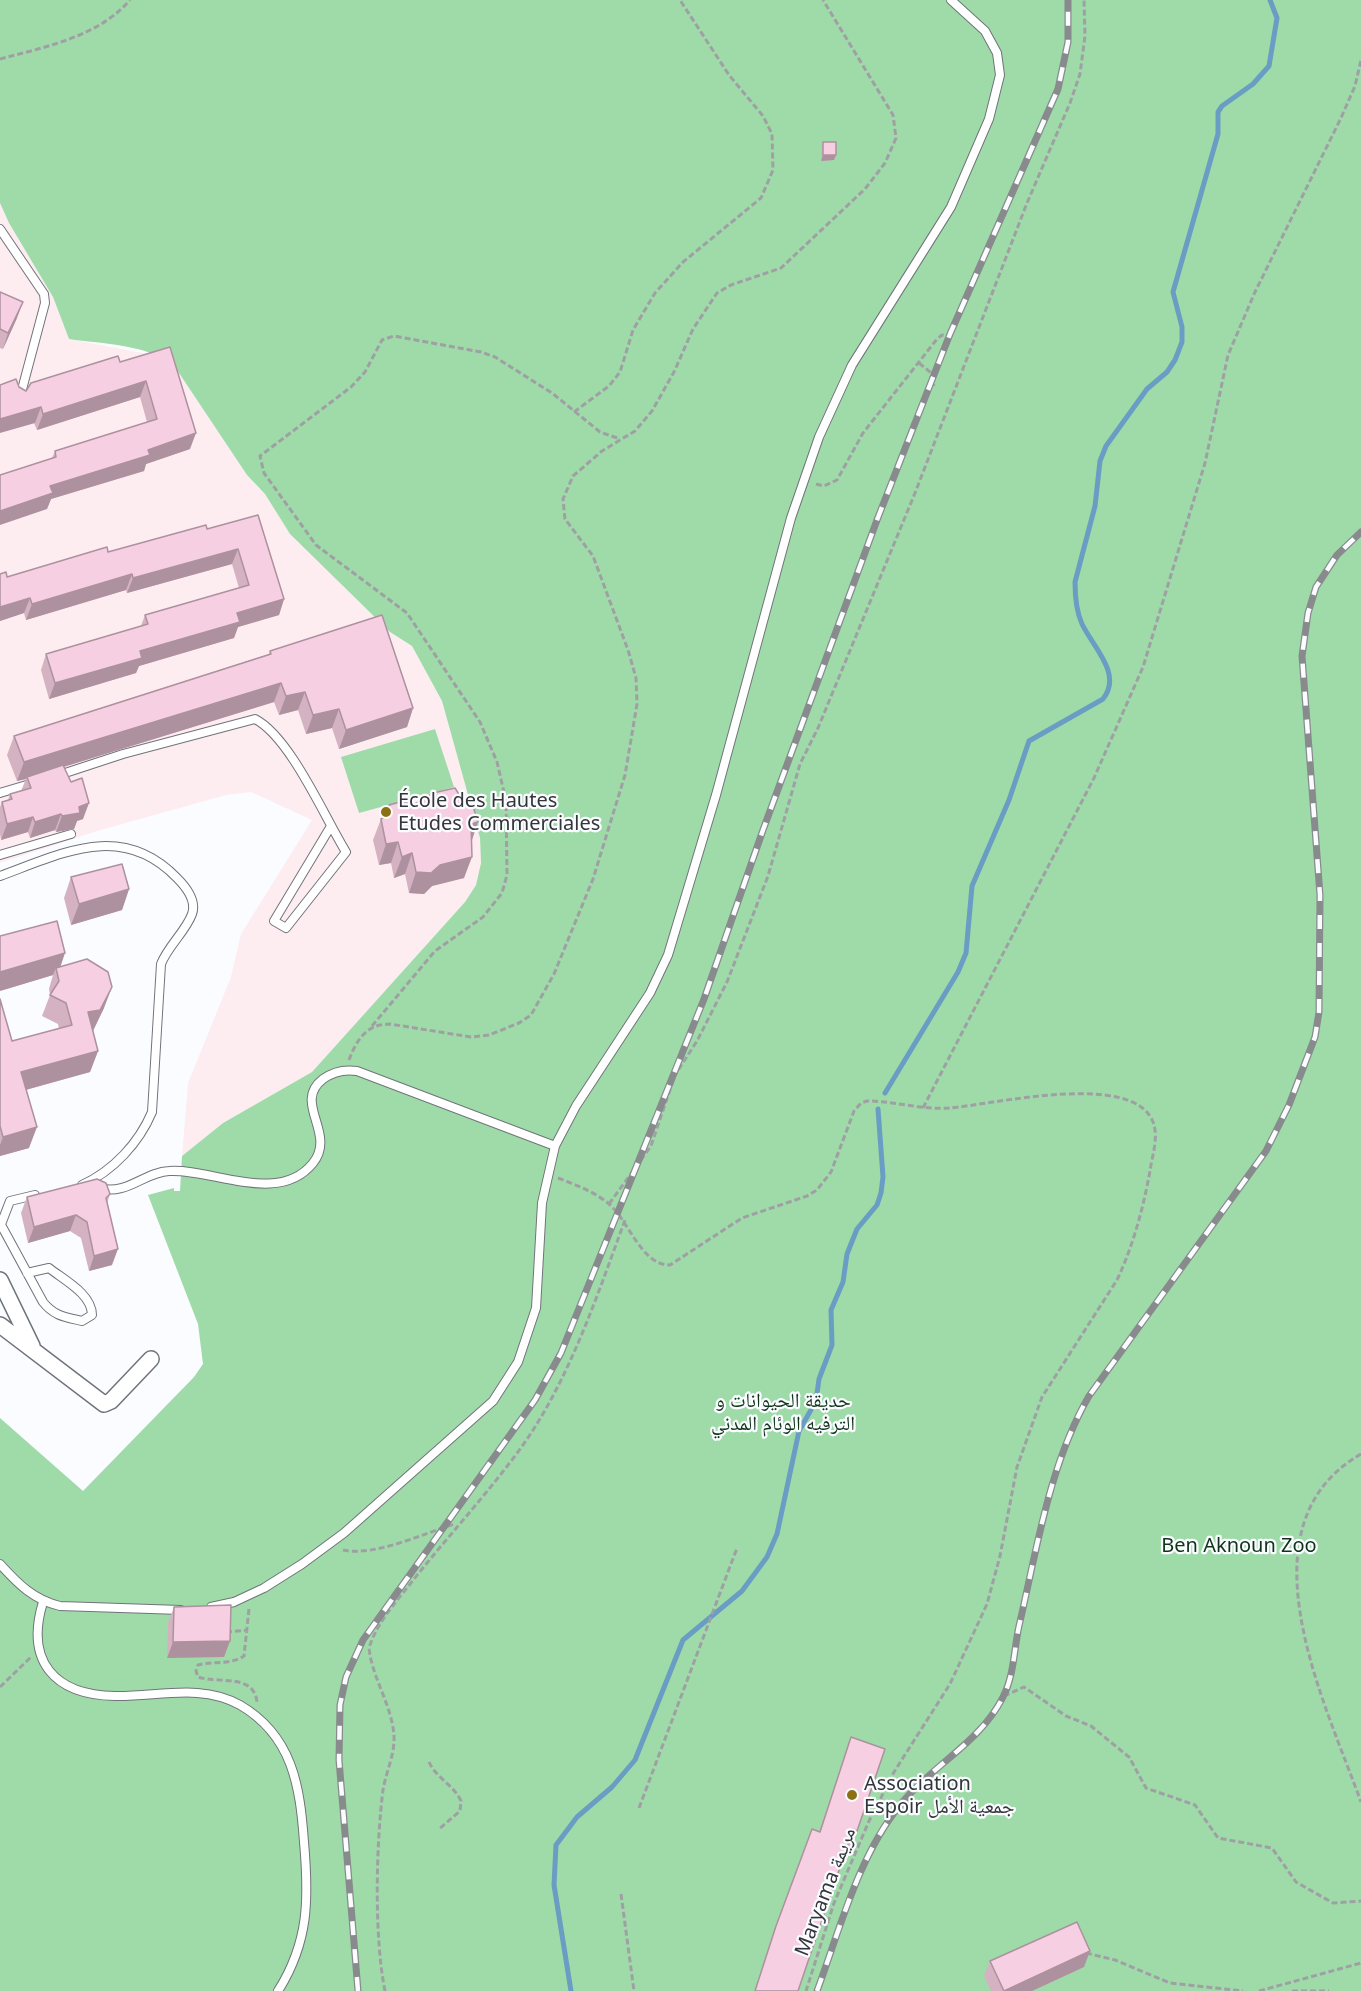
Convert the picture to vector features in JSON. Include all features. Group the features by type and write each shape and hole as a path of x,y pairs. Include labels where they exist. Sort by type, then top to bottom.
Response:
{"street":[{"path":"0,1280 33,1348"},
{"path":"0,1325 104,1404 111,1401 151,1359"}],"lane":[{"path":"199,1608 234,1602 250,1595 302,1564 327,1545 470,1424 493,1401 512,1370 526,1340 536,1308 539,1238 547,1174 555,1146 576,1106 650,993 668,955 716,795 802,483 842,382 951,207 967,176 988,119 1000,75 997,53 985,31 951,0"},
{"path":"0,229 44,294 45,303 18,401"},
{"path":"48,779 123,754 255,719 268,726 289,753 346,852 286,928 274,921 331,826"},
{"path":"0,793 37,782"},
{"path":"0,855 70,834"},
{"path":"0,876 72,850 99,845 122,847 142,852 163,863 187,888 192,901 192,914 166,951 161,964 152,1112 144,1132 120,1158 83,1184 73,1187"},
{"path":"83,1184 106,1190 124,1188 167,1170 258,1183 291,1179 312,1165 321,1145 322,1136 312,1106 314,1090 325,1078 346,1070 357,1071 555,1146"},
{"path":"27,1273 49,1268 85,1297 92,1306 92,1315 82,1321 55,1315 43,1302 1,1226 10,1201 41,1194"},
{"path":"0,1564 19,1585 43,1602 71,1607 189,1609"},
{"path":"43,1602 37,1634 42,1663 51,1674 68,1686 114,1696 189,1692 214,1695 242,1706 264,1724 282,1744 300,1793 307,1876 303,1936 297,1956 278,1991"}],"path":[{"path":"0,59 44,47 100,26 114,17 130,0"},
{"path":"574,411 609,386 620,372 633,330 655,293 683,262 761,198 773,170 772,134 763,116 729,75 680,0"},
{"path":"371,1028 390,1024 471,1037 489,1035 519,1023 531,1015 554,974 593,879 625,776 634,730 636,678 593,556 570,529 563,509 567,487 573,476 588,461 635,431 652,411 693,329 717,294 731,285 781,268 865,189 891,151 896,138 894,115 823,0"},
{"path":"609,1204 651,1146 675,1075 706,1026 749,926 768,876 801,764 915,493 1002,267 1070,103 1080,74 1085,36 1084,0"},
{"path":"923,1108 1094,778 1143,667 1204,463 1228,355 1255,292 1340,120 1355,86 1361,60"},
{"path":"802,483 824,486 837,480 863,433 937,339 942,335 953,336"},
{"path":"346,1070 358,1040 371,1028 435,951 483,917 502,893 507,874 506,801 497,762 480,722 408,613 316,544 264,473 260,456 351,387 364,372 382,340 394,336 481,351 495,357 552,393 600,432 620,439"},
{"path":"919,363 930,372 934,386"},
{"name":"Maryama مريمة","path":"625,1220 651,1260 662,1265 669,1265 742,1218 807,1196 817,1190 831,1172 854,1111 861,1103 876,1101 923,1108 951,1108 1071,1093 1107,1096 1140,1105 1153,1120 1155,1130 1144,1201 1125,1263 1118,1280 1042,1397 1017,1467 987,1604 950,1684 913,1743 869,1821 834,1903 806,1991"},
{"path":"386,1991 382,1976 378,1901 384,1788 394,1737 391,1719 375,1679 369,1648 389,1610 457,1524 476,1507 535,1426 560,1380 608,1269 625,1220 609,1204 580,1187 547,1174"},
{"path":"1361,1454 1341,1466 1324,1484 1308,1513 1298,1556 1297,1594 1304,1638 1319,1695 1361,1802"},
{"path":"327,1545 348,1551 362,1551 457,1524"},
{"path":"639,1808 737,1548"},
{"path":"250,1595 244,1656 225,1662 198,1665 196,1671 198,1677 205,1679 238,1682 249,1686 256,1694 258,1701"},
{"path":"225,1633 248,1630"},
{"path":"0,1688 38,1649"},
{"path":"1004,1696 1024,1687 1066,1716 1091,1726 1129,1757 1146,1788 1195,1805 1218,1838 1272,1848 1296,1882 1333,1903 1361,1901"},
{"path":"429,1762 436,1775 450,1784 461,1801 460,1811 438,1830"},
{"path":"621,1894 634,1991"},
{"path":"1078,1952 1115,1960 1170,1983 1243,1991"},
{"path":"1259,1991 1361,1963"},
{"path":"1292,1991 1329,1991"}],"shaded area":[{"name":"École des Hautes Etudes Commerciales","path":"0,203 9,223 53,297 69,339 164,357 175,367 247,475 265,494 290,534 390,632 412,646 442,701 480,838 481,863 476,885 465,902 312,1072 223,1123 182,1156 188,1083 231,977 241,934 312,820 251,792 226,795 97,831 0,863"}],"green space":[{"name":"حديقة الحيوانات و الترفيه الوئام المدني","path":"0,0 1361,0 1361,1991 0,1991 0,1418 83,1491 194,1377 203,1364 198,1324 148,1195 174,1188 174,1191 180,1191 182,1156 223,1123 312,1072 465,902 476,885 481,863 480,838 442,701 412,646 390,632 290,534 265,494 247,475 175,367 164,359 139,349 69,339 53,297 9,223 0,203"},
{"path":"435,729 454,787 359,813 341,757"}],"building":[{"path":"823,142 836,142 836,155 823,155"},
{"path":"0,292 23,302 8,333 0,329"},
{"path":"170,347 196,433 148,450 150,455 50,486 53,493 0,511 0,475 56,457 55,451 157,419 146,381 43,414 41,407 0,419 0,385 16,379 19,387 26,391 31,383 118,356 120,362"},
{"path":"258,515 284,599 237,613 240,622 140,651 142,658 55,683 46,654 148,624 145,615 249,585 238,549 133,578 132,574 32,604 30,598 0,607 0,574 6,572 7,577 107,547 108,552 206,525 207,529"},
{"path":"382,615 413,708 346,730 339,709 313,715 305,692 286,696 281,683 24,762 14,736 271,654 270,651"},
{"path":"63,765 71,782 82,778 89,803 79,807 80,813 62,816 61,814 35,822 33,817 7,824 2,802 12,799 10,794 31,788 27,777"},
{"path":"455,788 463,801 471,800 478,822 471,824 472,857 440,865 431,873 416,872 412,853 402,857 398,842 386,844 381,819 391,814 389,805 400,802 415,804 433,793"},
{"path":"122,864 129,889 79,904 71,877"},
{"path":"57,921 65,953 0,972 0,936"},
{"path":"87,959 108,972 112,987 100,1010 88,1012 98,1051 21,1072 37,1127 3,1137 0,1126 0,999 12,1041 72,1025 66,1003 50,995 59,981 56,968"},
{"path":"97,1179 106,1183 110,1194 106,1198 118,1249 94,1256 87,1222 76,1215 34,1227 27,1197"},
{"path":"231,1605 230,1641 173,1642 174,1607"},
{"path":"851,1737 885,1749 857,1831 853,1829 798,1991 755,1991 812,1829 820,1832"},
{"path":"1077,1922 1090,1951 1004,1991 990,1961"}],"waterway":[{"path":"885,1093 958,972 966,953 972,886 1009,800 1029,741 1103,699 1108,690 1110,680 1108,670 1080,619 1075,587 1095,506 1100,461 1106,446 1147,389 1167,372 1182,342 1182,327 1173,292 1218,134 1218,112 1222,106 1253,84 1269,66 1277,18 1270,0"},
{"path":"571,1991 554,1885 556,1845 577,1817 612,1787 635,1760 683,1640 742,1591 767,1557 777,1534 799,1431 816,1401 819,1379 832,1345 831,1310 843,1282 847,1254 857,1229 877,1205 881,1193 883,1177 878,1109"}],"railway":[{"path":"358,1991 339,1760 340,1705 346,1677 363,1640 535,1400 561,1353 704,999 763,830 877,520 950,334 1058,89 1068,42 1068,0"},
{"path":"817,1991 851,1894 885,1825 913,1791 982,1728 1007,1689 1032,1567 1054,1479 1075,1423 1089,1396 1266,1151 1289,1105 1315,1037 1319,1012 1320,895 1302,656 1308,613 1316,587 1337,555 1361,532"}],"place":[{"name":"École des Hautes Etudes Commerciales","path":"386,812"},
{"name":"Association Espoir جمعية الأمل","path":"852,1795"}],"park label":[{"name":"Ben Aknoun Zoo","path":"1239,1546"}]}
